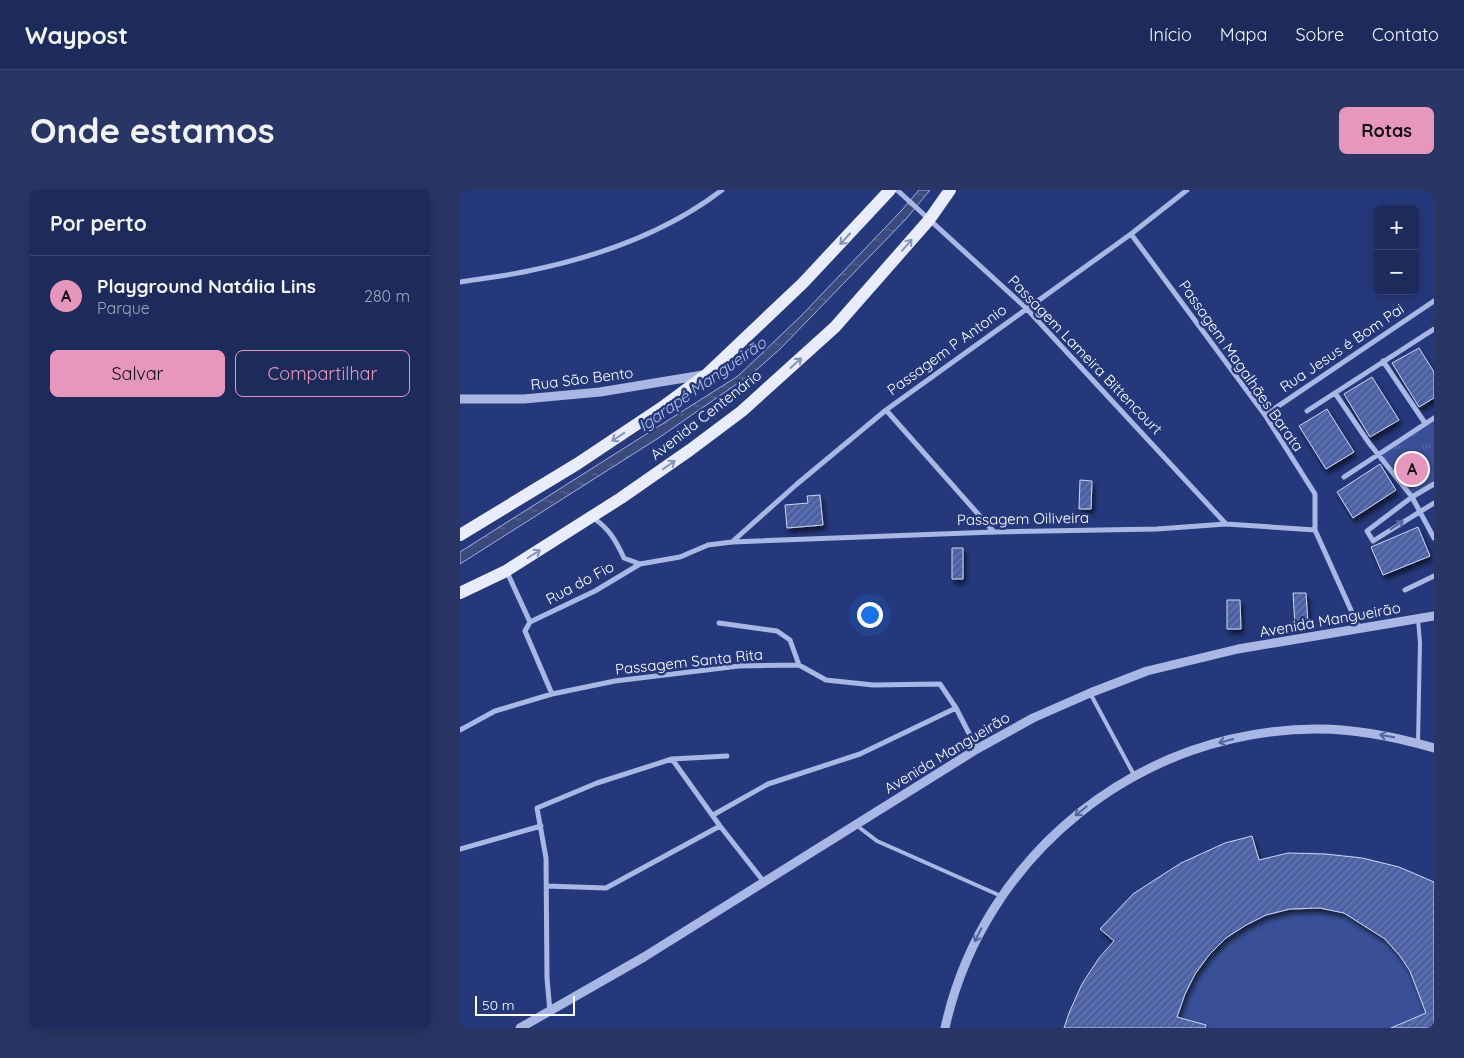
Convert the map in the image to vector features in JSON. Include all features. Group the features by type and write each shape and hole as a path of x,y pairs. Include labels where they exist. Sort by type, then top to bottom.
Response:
{"main road":[{"name":"Avenida Centenário","path":"460,593 506,571 592,517 690,450 742,411 835,327 950,190"},
{"name":"Avenida Centenário","path":"462,533 585,459 661,408 707,374 896,191"}],"street":[{"path":"460,282 528,271 587,256 634,240 681,218 722,190"},
{"name":"Passagem P Antonio","path":"732,542 797,484 886,410 1131,234 1187,190"},
{"name":"Passagem Lameira Bittencourt","path":"896,191 1026,308 1226,524"},
{"name":"Passagem Magalhães Barata","path":"1131,234 1265,415 1315,494 1315,530 1360,628"},
{"name":"Rua Jesus é Bom Pai","path":"1265,415 1434,301"},
{"path":"1307,411 1434,329"},
{"path":"1383,361 1426,423"},
{"name":"Rua São Bento","path":"460,399 524,399 600,392 707,374"},
{"path":"1335,393 1378,454 1412,497 1434,538"},
{"path":"886,410 994,532"},
{"path":"1344,477 1434,418"},
{"path":"1434,484 1412,497 1367,531 1373,541 1434,503"},
{"path":"592,517 606,526 617,542 624,558 640,564"},
{"name":"Passagem Oiliveira","path":"640,564 680,557 708,545 732,542 994,532 1158,529 1226,524 1315,530"},
{"name":"Rua do Fio","path":"530,622 595,591 640,564"},
{"path":"506,571 530,622 525,631 552,694"},
{"path":"1405,590 1434,576"},
{"name":"Avenida Mangueirão","path":"520,1028 644,957 978,749 1033,718 1090,693 1147,672 1238,649 1434,616"},
{"path":"719,623 777,631 790,640 799,665 826,680 873,685 940,684 956,708 978,749"},
{"name":"Passagem Santa Rita","path":"460,730 495,711 552,694 615,681 739,666 799,665"},
{"path":"713,815 768,784 860,754 956,708"},
{"path":"945,1028 949,1008 962,969 980,932 1001,896 1026,863 1054,833 1086,807 1134,776 1157,764 1196,749 1236,738 1277,731 1318,729 1360,732 1401,738 1434,748"},
{"path":"550,1012 546,970 546,858 537,808 597,784 672,759 728,756"},
{"path":"672,759 720,826 764,882"},
{"path":"460,850 541,826"},
{"path":"546,886 606,888 720,826"}],"lane":[{"path":"1418,619 1420,644 1418,743"},
{"path":"1090,693 1134,776"},
{"path":"856,825 877,841 1001,896"}],"green space":[{"path":"1434,418 1434,484 1412,497 1378,454"},
{"path":"1252,836 1259,860 1289,853 1307,852 1345,855 1401,867 1434,882 1434,1028 1064,1028 1073,1003 1084,981 1114,941 1100,929 1121,906 1148,883 1176,866 1205,852"}],"water":[{"path":"919,190 930,190 906,219 780,349 754,372 660,437 460,564 460,552 738,376 801,316"}],"building":[{"path":"1419,348 1434,372 1434,398 1419,407 1392,363"},
{"path":"1372,377 1399,420 1370,437 1344,394"},
{"path":"1327,409 1354,452 1326,469 1299,426"},
{"path":"1380,464 1396,490 1353,518 1337,492"},
{"path":"1080,480 1092,481 1091,509 1079,509"},
{"path":"820,495 823,525 787,528 785,505 808,503 807,496"},
{"path":"1418,527 1430,556 1383,575 1371,547"},
{"path":"952,548 963,548 963,579 952,579"},
{"path":"1293,593 1306,593 1308,624 1295,625"},
{"path":"1227,600 1240,600 1241,629 1227,629"},
{"path":"1252,836 1259,860 1288,853 1362,858 1399,867 1434,882 1434,1028 1391,1028 1426,1013 1410,971 1385,939 1344,913 1320,908 1290,909 1266,915 1226,938 1209,955 1195,974 1185,994 1177,1017 1206,1025 1205,1028 1064,1028 1082,984 1099,958 1114,941 1100,929 1133,894 1181,863 1225,843"}],"place":[{"name":"Playground Natália Lins","path":"1412,469"}],"water label":[{"name":"Igarapé Mangueirão","path":"702,384"}]}
